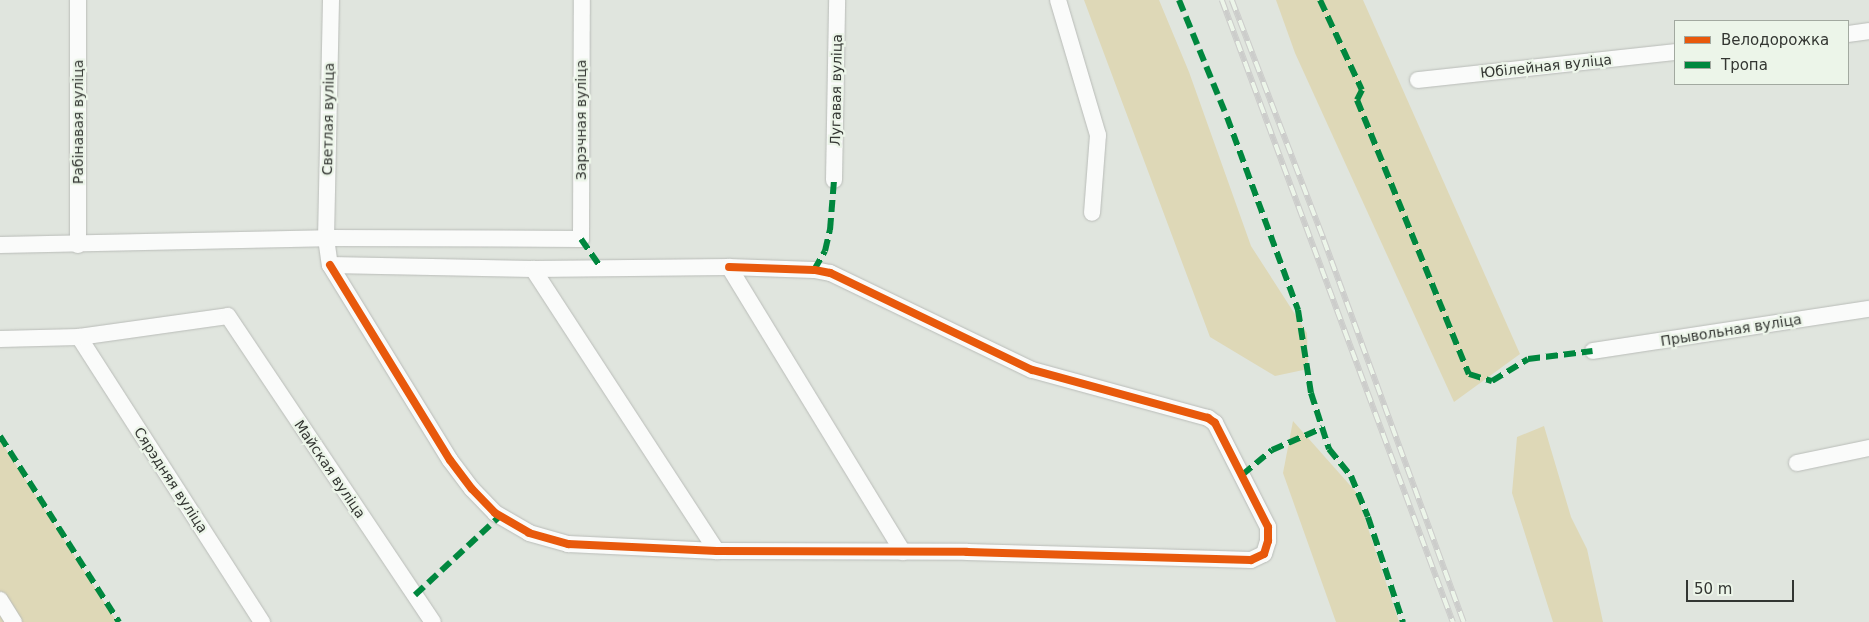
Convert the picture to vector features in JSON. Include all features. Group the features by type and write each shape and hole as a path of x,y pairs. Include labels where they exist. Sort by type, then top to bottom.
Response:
{"street":[{"name":"Рабінавая вуліца","path":"78,0 78,244"},
{"name":"Светлая вуліца","path":"330,0 326,238 330,265"},
{"name":"Зарэчная вуліца","path":"326,238 581,239 582,0"},
{"name":"Лугавая вуліца","path":"834,180 838,0"},
{"path":"1058,0 1098,135 1092,213"},
{"path":"1849,34 1869,31"},
{"name":"Юбілейная вуліца","path":"1418,80 1674,52"},
{"path":"0,245 326,238"},
{"path":"330,265 533,268 729,267 814,270 830,273 1032,370 1208,418 1215,423 1268,528 1268,542 1264,554 1251,560 903,552 717,551 568,544 530,533 495,513 472,489 450,460 330,265"},
{"path":"729,267 903,552"},
{"path":"533,268 717,551"},
{"name":"Прывольная вуліца","path":"1593,351 1869,309"},
{"name":"Майская вуліца","path":"79,337 228,316 433,622"},
{"path":"0,339 79,337"},
{"name":"Сярэдняя вуліца","path":"79,337 262,622"},
{"path":"1797,463 1869,448"},
{"path":"0,600 14,622"}],"shaded area":[{"path":"1084,0 1159,0 1189,72 1251,246 1307,333 1308,369 1275,376 1210,337"},
{"path":"1276,0 1363,0 1520,354 1454,402 1295,53"},
{"path":"1293,421 1356,492 1399,622 1336,622 1283,473"},
{"path":"1544,426 1571,517 1587,549 1603,622 1553,622 1512,493 1517,437"},
{"path":"0,440 117,622 0,622"}],"railway":[{"path":"1222,0 1453,622"},
{"path":"1232,0 1324,240 1464,622"}],"marked path":[{"path":"1179,0 1227,117 1298,310 1311,393 1329,449 1351,476 1368,517 1403,622"},
{"path":"1320,0 1362,90 1357,100 1469,374 1492,381 1528,359 1593,351"},
{"path":"814,270 825,251 830,230 834,180"},
{"path":"581,239 601,268"},
{"path":"1242,475 1272,450 1322,428"},
{"path":"0,436 119,622"},
{"path":"415,595 500,516"}],"cycle path":[{"path":"330,265 450,460 472,489 495,513 529,533 568,544 717,551 967,552 1251,560 1264,554 1268,541 1268,527 1215,423 1208,418 1032,370 830,273 814,270 729,267"}]}
